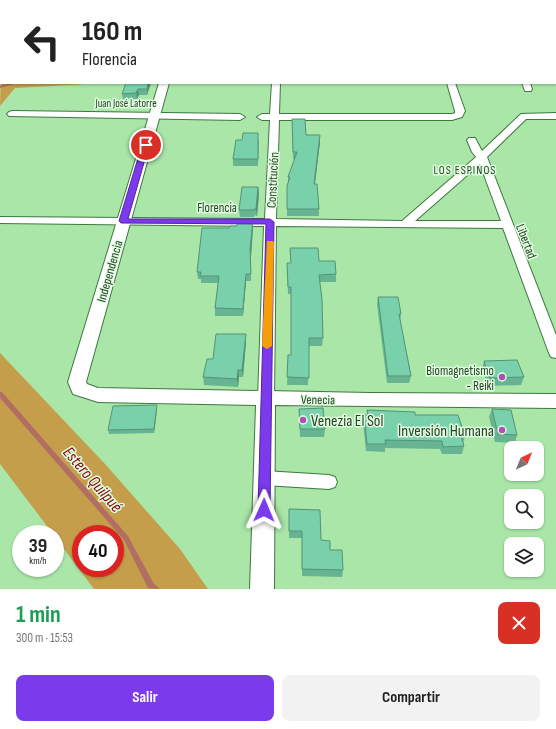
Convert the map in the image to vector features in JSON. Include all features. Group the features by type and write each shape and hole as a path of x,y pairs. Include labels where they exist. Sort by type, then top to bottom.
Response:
{"street":[{"name":"Independencia","path":"80,389 77,382 164,84"},
{"name":"Constitución","path":"262,589 270,222 276,84"},
{"path":"262,117 452,117 458,115 460,111 451,84"},
{"name":"Juan José Latorre","path":"12,114 240,117"},
{"path":"406,223 482,158 524,116 556,116"},
{"name":"Libertad","path":"472,140 477,152 482,158 506,225 556,353"},
{"name":"Florencia","path":"0,220 506,225"},
{"name":"Venecia","path":"80,389 98,394 266,398 556,401"},
{"path":"264,478 329,482"}],"shaded area":[{"path":"1,84 86,84 15,88 0,106"},
{"path":"0,353 105,464 180,549 208,589 94,589 85,577 124,577 124,525 72,525 72,560 64,549 64,525 46,525 0,464"}],"building":[{"path":"126,84 148,84 147,89 138,89 136,93 122,94"},
{"path":"292,119 305,119 306,135 320,135 314,184 317,184 319,209 287,209 287,186 290,177 288,177 297,152 293,152"},
{"path":"243,133 258,133 258,159 233,159 236,140 242,140"},
{"path":"242,187 258,187 256,209 239,210"},
{"path":"238,220 253,220 250,249 251,274 246,274 243,309 215,308 219,276 200,276 201,272 197,272 202,228 229,228 230,226 237,226"},
{"path":"290,248 318,248 319,261 335,261 336,274 319,275 322,300 323,338 309,338 309,378 287,377 288,355 291,355 291,287 288,287 287,263 291,263"},
{"path":"378,297 398,297 401,314 399,314 411,376 388,376"},
{"path":"216,334 246,334 242,370 238,370 237,379 203,377 207,359 213,359"},
{"path":"517,360 524,377 490,378 484,361"},
{"path":"157,405 154,429 108,430 113,406"},
{"path":"323,408 325,429 300,429 299,409"},
{"path":"492,409 511,410 517,435 498,434"},
{"path":"367,410 415,412 415,415 458,415 465,436 461,436 464,446 443,447 442,441 385,440 386,444 367,444 364,415 368,415"},
{"path":"289,509 320,510 321,540 330,541 330,550 342,550 343,570 302,569 302,531 289,531"}],"waterway":[{"path":"0,87 11,84"},
{"name":"Estero Quilpué","path":"0,394 126,538 151,586 155,589"}],"slow traffic":[{"path":"267,346 270,243"}],"place":[{"name":"Biomagnetismo - Reiki","path":"502,377"},
{"name":"Venezia El Sol","path":"303,420"},
{"name":"Inversión Humana","path":"502,430"}],"district":[{"name":"LOS ESPINOS","path":"465,170"}],"route":[{"path":"146,145 123,221 270,222 264,510"}]}
